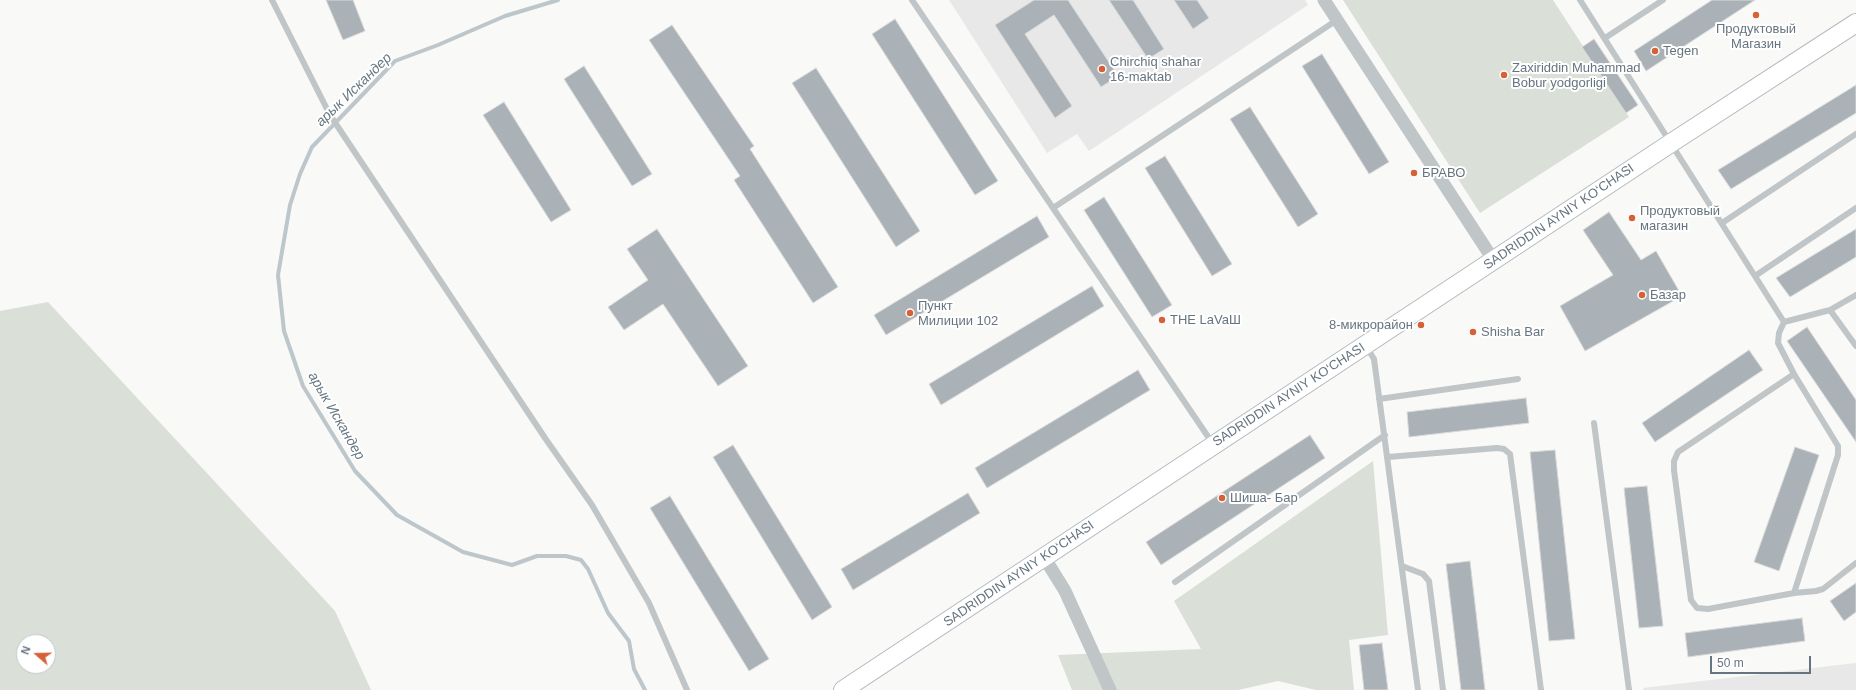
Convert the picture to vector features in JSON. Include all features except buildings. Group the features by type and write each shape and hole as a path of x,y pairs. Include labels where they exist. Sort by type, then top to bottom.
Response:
{"street":[{"path":"1324,0 1494,261"},
{"name":"SADRIDDIN AYNIY KO‘CHASI","path":"844,690 1213,445 1494,261 1671,142 1856,23"},
{"path":"1044,557 1065,591 1110,690"}],"lane":[{"path":"272,0 330,115 343,132 545,438 592,505 649,603 687,690"},
{"path":"912,0 1213,445"},
{"path":"1580,0 1784,322"},
{"path":"1605,38 1662,0"},
{"path":"1053,208 1337,20"},
{"path":"1722,223 1856,134"},
{"path":"1755,276 1856,208"},
{"path":"1784,322 1830,310 1856,295"},
{"path":"1830,310 1856,346"},
{"path":"1784,322 1779,333 1778,343 1794,374 1838,446 1838,455 1794,593"},
{"path":"1366,345 1374,360 1380,399 1418,690"},
{"path":"1794,374 1678,452 1674,461 1674,470 1691,600 1697,608 1708,609 1794,593 1816,592 1823,589 1856,563"},
{"path":"1380,399 1518,379"},
{"path":"1594,423 1629,690"},
{"path":"1175,582 1384,435"},
{"path":"1388,457 1497,448 1504,449 1510,454 1541,690"},
{"path":"1402,566 1423,574 1429,581 1442,690"}],"shaded area":[{"name":"Chirchiq shahar 16-maktab","path":"949,0 1305,0 1308,5 1089,151 1077,134 1047,153"},
{"path":"1343,0 1553,0 1629,117 1480,213"},
{"path":"48,302 335,611 371,690 0,690 0,311"},
{"path":"1373,461 1388,635 1349,640 1354,690 1316,690 1278,681 1238,690 1072,690 1058,655 1201,649 1174,601"},
{"path":"1856,663 1856,690 1644,690 1643,688"}],"waterway":[{"name":"арык Искандер","path":"558,0 505,16 438,45 395,61 312,147 300,174 290,205 278,275 284,331 303,386 355,471 397,515 463,552 512,565 537,556 566,556 581,560 588,569 608,613 629,641 634,669 645,690"}],"place":[{"name":"Продуктовый Магазин","path":"1756,15"},
{"name":"Tegen","path":"1655,51"},
{"name":"Chirchiq shahar 16-maktab","path":"1102,69"},
{"name":"Zaxiriddin Muhammad Bobur yodgorligi","path":"1504,75"},
{"name":"БРАВО","path":"1414,173"},
{"name":"Продуктовый магазин","path":"1632,218"},
{"name":"Базар","path":"1642,295"},
{"name":"Пункт Милиции 102","path":"910,313"},
{"name":"THE LaVaШ","path":"1162,320"},
{"name":"8-микрорайон","path":"1421,325"},
{"name":"Shisha Bar","path":"1473,332"},
{"name":"Шиша- Бар","path":"1222,498"}]}
